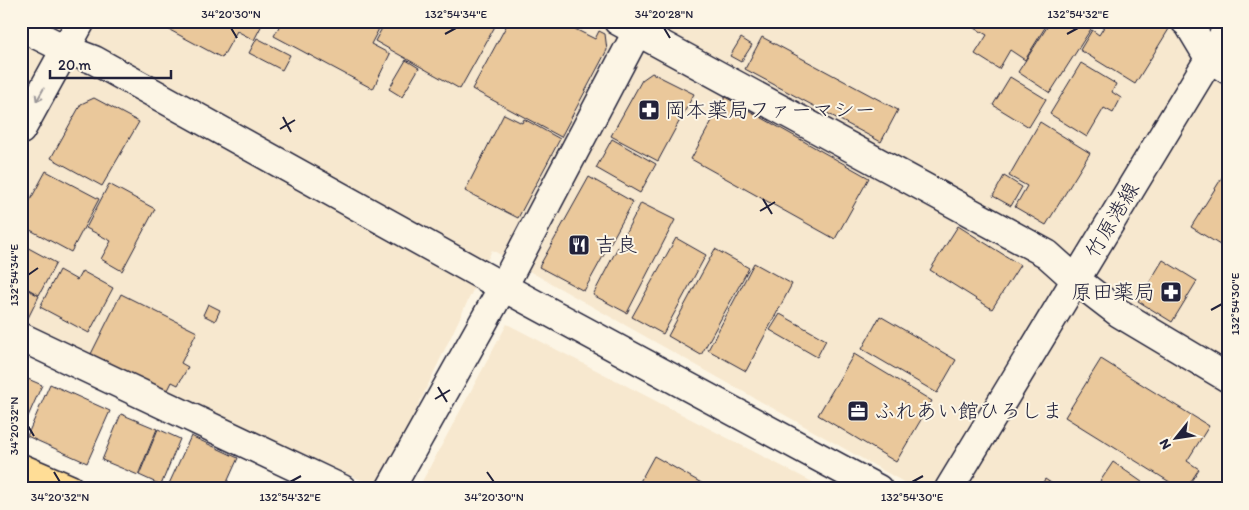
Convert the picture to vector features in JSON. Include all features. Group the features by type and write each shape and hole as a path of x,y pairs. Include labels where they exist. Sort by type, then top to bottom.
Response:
{"highway":[{"path":"21,468 70,489"}],"street":[{"path":"21,130 81,21"},
{"path":"1185,21 1219,64"},
{"path":"390,489 503,287 633,25 1047,254 1076,280 1119,313 1228,378"},
{"path":"21,27 66,49 94,60 503,287 878,489"},
{"name":"竹原港線","path":"949,489 1076,280 1219,64 1228,28"},
{"path":"21,337 342,489"}],"shaded area":[{"path":"21,21 1228,21 1228,489 916,489 492,250 379,488 21,329"},
{"path":"507,324 826,489 418,489"}],"building":[{"path":"153,21 264,21 254,40 237,31 222,58"},
{"path":"282,21 383,21 371,44 390,54 373,89 274,36"},
{"path":"386,21 498,21 460,89 375,41"},
{"path":"509,21 579,21 575,29 595,39 599,31 605,34 607,50 561,137 472,89"},
{"path":"977,21 1049,21 1025,60 1010,50 999,69 975,54 987,35 973,27"},
{"path":"1051,21 1096,21 1050,93 1018,72"},
{"path":"1096,21 1156,21 1169,29 1135,84 1080,50 1092,30 1099,35 1104,27"},
{"path":"762,37 898,110 881,142 745,69"},
{"path":"257,38 290,55 282,70 249,53"},
{"path":"741,38 752,45 741,62 730,56"},
{"path":"406,60 419,68 402,97 389,89"},
{"path":"1081,63 1116,84 1112,92 1121,98 1113,113 1104,108 1087,137 1050,114"},
{"path":"652,73 694,94 658,161 611,136 642,80"},
{"path":"1010,77 1046,99 1029,127 993,105"},
{"path":"725,97 869,178 835,239 691,159"},
{"path":"94,98 139,122 102,186 51,158 81,104"},
{"path":"504,114 522,123 524,119 560,139 518,218 465,191"},
{"path":"1040,122 1090,153 1046,225 1015,207 1027,186 1009,176"},
{"path":"612,139 656,164 640,193 596,168"},
{"path":"1228,168 1228,250 1191,227"},
{"path":"46,171 99,199 71,252 21,225 21,217"},
{"path":"1004,176 1022,187 1011,206 993,196"},
{"path":"589,177 633,202 584,291 539,267"},
{"path":"109,184 155,209 122,271 101,259 111,241 86,228"},
{"path":"641,203 675,220 627,313 593,295"},
{"path":"958,226 1020,265 992,309 930,270"},
{"path":"676,238 706,255 663,334 632,317"},
{"path":"21,244 56,263 39,295 21,285"},
{"path":"715,249 749,268 701,355 668,336"},
{"path":"1163,260 1197,281 1172,322 1138,301"},
{"path":"754,263 792,284 746,371 708,350"},
{"path":"59,270 77,280 82,271 113,288 89,333 40,307"},
{"path":"21,286 39,296 25,324 21,322"},
{"path":"121,294 197,332 181,363 188,367 178,385 172,382 167,392 91,354"},
{"path":"208,304 220,310 215,321 203,315"},
{"path":"780,314 826,340 817,357 770,330"},
{"path":"880,316 956,360 937,393 862,349"},
{"path":"854,354 932,401 896,462 818,415"},
{"path":"1101,359 1209,426 1187,461 1199,469 1186,489 1181,489 1065,417"},
{"path":"21,376 42,385 21,432"},
{"path":"50,384 110,411 87,463 27,436"},
{"path":"121,414 157,429 138,475 102,460"},
{"path":"158,429 180,439 161,485 139,475"},
{"path":"191,436 238,458 224,489 174,489 168,486"},
{"path":"654,456 712,489 636,489"},
{"path":"1113,462 1152,489 1095,489"},
{"path":"1045,479 1060,489 1039,489"}],"place":[{"name":"岡本薬局ファーマシー","path":"649,110"},
{"name":"吉良","path":"579,245"},
{"name":"原田薬局","path":"1171,292"},
{"name":"ふれあい館ひろしま","path":"858,411"}]}
